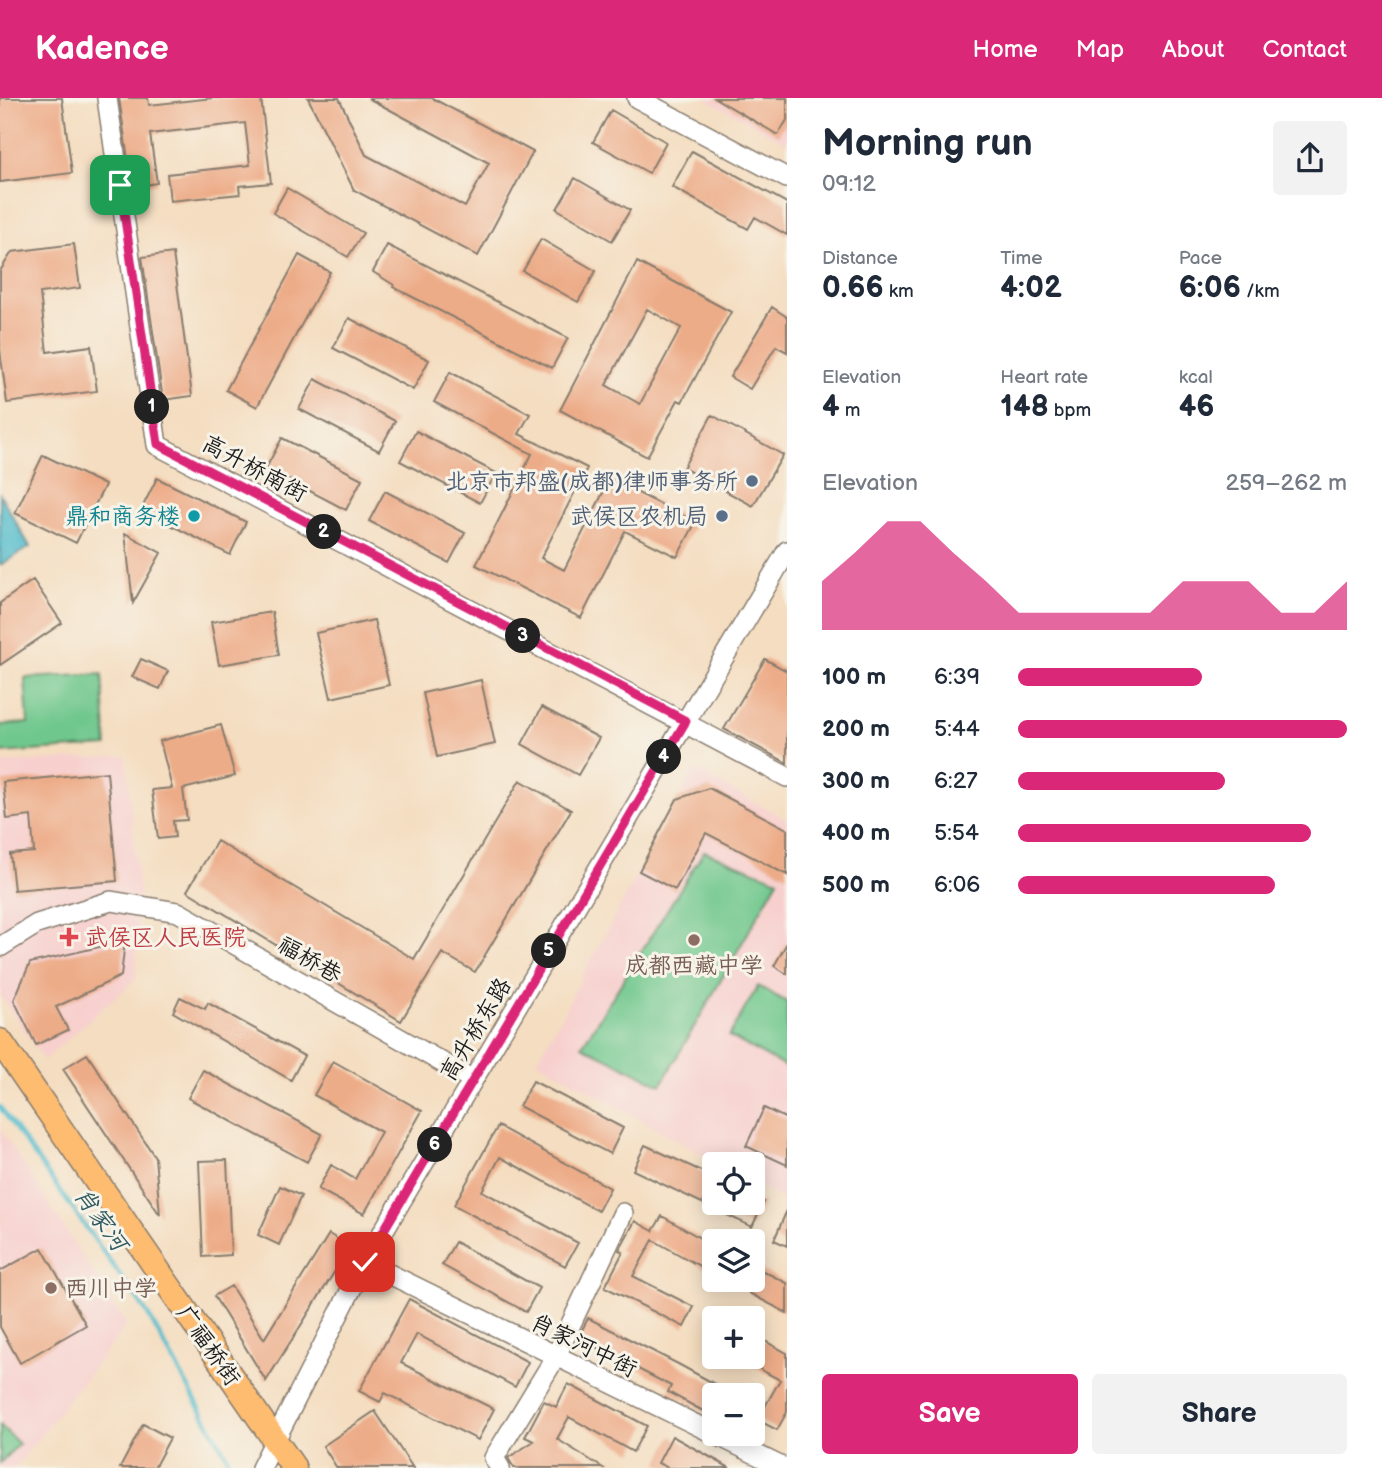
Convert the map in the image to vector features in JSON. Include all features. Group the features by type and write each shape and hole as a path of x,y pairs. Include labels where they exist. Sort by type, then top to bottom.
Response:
{"main road":[{"name":"广福桥街","path":"0,1041 294,1468"}],"street":[{"name":"高升桥南街","path":"107,98 158,444 686,721 787,777"},
{"path":"637,98 787,178"},
{"name":"高升桥东路","path":"261,1468 365,1262 787,551"},
{"name":"福桥巷","path":"0,947 37,924 111,901 178,912 473,1080"},
{"path":"500,1468 494,1458 555,1358 623,1213"},
{"name":"肖家河中街","path":"365,1262 555,1358 784,1468"},
{"path":"784,1468 787,1462"}],"shaded area":[{"path":"704,98 787,98 787,143"},
{"name":"武侯区人民医院","path":"126,756 139,894 136,979 44,1060 0,995 0,763"},
{"name":"成都西藏中学","path":"694,769 787,820 787,1202 765,1190 765,1152 702,1152 702,1154 537,1061"},
{"name":"西川中学","path":"0,1128 127,1325 15,1468 0,1468"}],"green space":[{"path":"102,674 107,746 0,753 0,725 28,723 25,678"},
{"path":"704,851 778,880 661,1085 582,1046"},
{"path":"758,986 787,1002 787,1068 729,1036"},
{"path":"0,1425 19,1444 0,1463"}],"water":[{"path":"0,494 30,547 0,565"}],"building":[{"path":"0,98 62,98 72,173 0,182"},
{"path":"119,98 148,98 149,105 213,98 261,98 271,183 239,186 240,194 170,201 167,174 250,165 245,123 150,134 157,183 132,187"},
{"path":"308,98 339,98 366,155 465,207 489,163 368,98 432,98 533,152 478,256 354,190"},
{"path":"715,98 787,98 787,120 778,135"},
{"path":"611,110 666,142 649,173 593,142"},
{"path":"692,151 787,203 787,235 755,217 748,229 672,187"},
{"path":"575,178 630,210 612,241 557,209"},
{"path":"287,188 363,233 348,257 273,213"},
{"path":"541,239 596,271 578,302 523,271"},
{"path":"74,244 80,288 40,293 47,352 91,346 97,391 7,403 0,350 0,271 12,252"},
{"path":"387,245 568,338 552,368 393,287 394,285 373,272"},
{"path":"173,253 192,396 163,400 142,257"},
{"path":"299,255 330,272 257,407 226,390"},
{"path":"637,262 731,312 682,402 678,400 647,457 560,410","holes":["647,309 681,328 640,404 606,385"]},
{"path":"772,307 787,317 787,352 776,346 750,389 730,377"},
{"path":"349,318 429,360 413,390 333,348"},
{"path":"450,372 530,414 519,434 587,468 541,558 564,570 610,479 696,522 677,557 625,531 581,618 476,565 532,454 434,402"},
{"path":"315,379 395,421 379,451 299,409"},
{"path":"712,415 783,455 753,506 683,468"},
{"path":"416,431 496,473 480,503 400,461"},
{"path":"282,438 362,479 346,510 266,468"},
{"path":"43,455 105,485 76,543 15,513"},
{"name":"鼎和商务楼","path":"157,478 246,522 230,555 141,510"},
{"path":"385,491 465,533 449,563 369,521"},
{"path":"125,533 161,553 133,603"},
{"path":"33,580 62,623 0,665 0,603"},
{"path":"272,612 279,655 219,665 211,622"},
{"path":"374,620 389,685 331,698 316,633"},
{"path":"141,659 168,671 160,689 132,677"},
{"path":"765,659 787,671 787,763 724,729"},
{"path":"481,680 495,744 437,757 423,693"},
{"path":"542,707 599,738 578,775 522,744"},
{"path":"221,725 235,776 183,789 187,820 173,821 175,837 158,839 152,790 172,788 160,741"},
{"path":"107,772 117,881 14,890 10,854 34,852 31,816 7,819 3,782"},
{"path":"520,780 571,810 475,972 442,953 401,1021 187,891 217,841 414,959"},
{"path":"709,788 787,829 787,875 706,833 675,890 639,871 677,799"},
{"path":"125,941 121,976 56,1007 68,1030 36,1045 14,1000 30,963"},
{"path":"787,943 787,974 774,966"},
{"path":"180,997 205,1009 208,1003 304,1056 291,1080 173,1012"},
{"path":"87,1054 155,1157 160,1215 63,1069"},
{"path":"333,1061 422,1111 364,1214 318,1189 331,1165 355,1179 381,1132 314,1095"},
{"path":"203,1070 322,1134 307,1162 188,1098"},
{"path":"533,1081 623,1128 610,1154 519,1106"},
{"path":"764,1108 787,1119 787,1165 765,1155 765,1152 746,1146"},
{"path":"498,1126 610,1188 598,1211 500,1157 482,1191 578,1243 565,1266 454,1205"},
{"path":"645,1145 702,1171 702,1203 633,1170"},
{"path":"227,1160 231,1255 203,1257 199,1161"},
{"path":"280,1186 301,1196 279,1245 258,1235"},
{"path":"787,1210 787,1246 774,1240"},
{"path":"727,1215 758,1215 752,1227"},
{"path":"662,1216 702,1239 702,1267 653,1240 633,1276 694,1307 684,1327 605,1287 623,1252 619,1250 635,1221 653,1231"},
{"path":"329,1234 350,1247 266,1381 214,1296 231,1286 264,1339"},
{"path":"455,1242 539,1288 526,1312 442,1265"},
{"path":"42,1248 86,1325 20,1363 0,1327 0,1271"},
{"path":"765,1272 787,1283 787,1313 749,1293 765,1292"},
{"path":"409,1299 528,1362 515,1387 417,1334 401,1363 494,1409 478,1440 385,1393 380,1402 359,1391"},
{"path":"588,1318 713,1383 702,1383 702,1410 668,1392 671,1386 578,1338"},
{"path":"765,1341 787,1353 787,1412 777,1430 765,1424 765,1406 780,1380 759,1369 765,1369"},
{"path":"568,1384 647,1426 633,1452 569,1417 557,1439 603,1468 514,1468 508,1458 534,1441 525,1437 544,1401 556,1407"},
{"path":"375,1411 413,1468 337,1468 323,1446"},
{"path":"143,1424 170,1438 154,1468 120,1468"},
{"path":"672,1436 730,1468 668,1468 658,1463"}],"waterway":[{"name":"肖家河","path":"0,1107 147,1313 231,1464"}],"place":[{"name":"北京市邦盛(成都)律师事务所","path":"752,481"},
{"name":"鼎和商务楼","path":"194,516"},
{"name":"武侯区农机局","path":"722,516"},
{"name":"武侯区人民医院","path":"69,937"},
{"name":"成都西藏中学","path":"694,940"},
{"name":"西川中学","path":"51,1288"}],"route":[{"path":"120,185 158,444 686,721 365,1262"}]}
